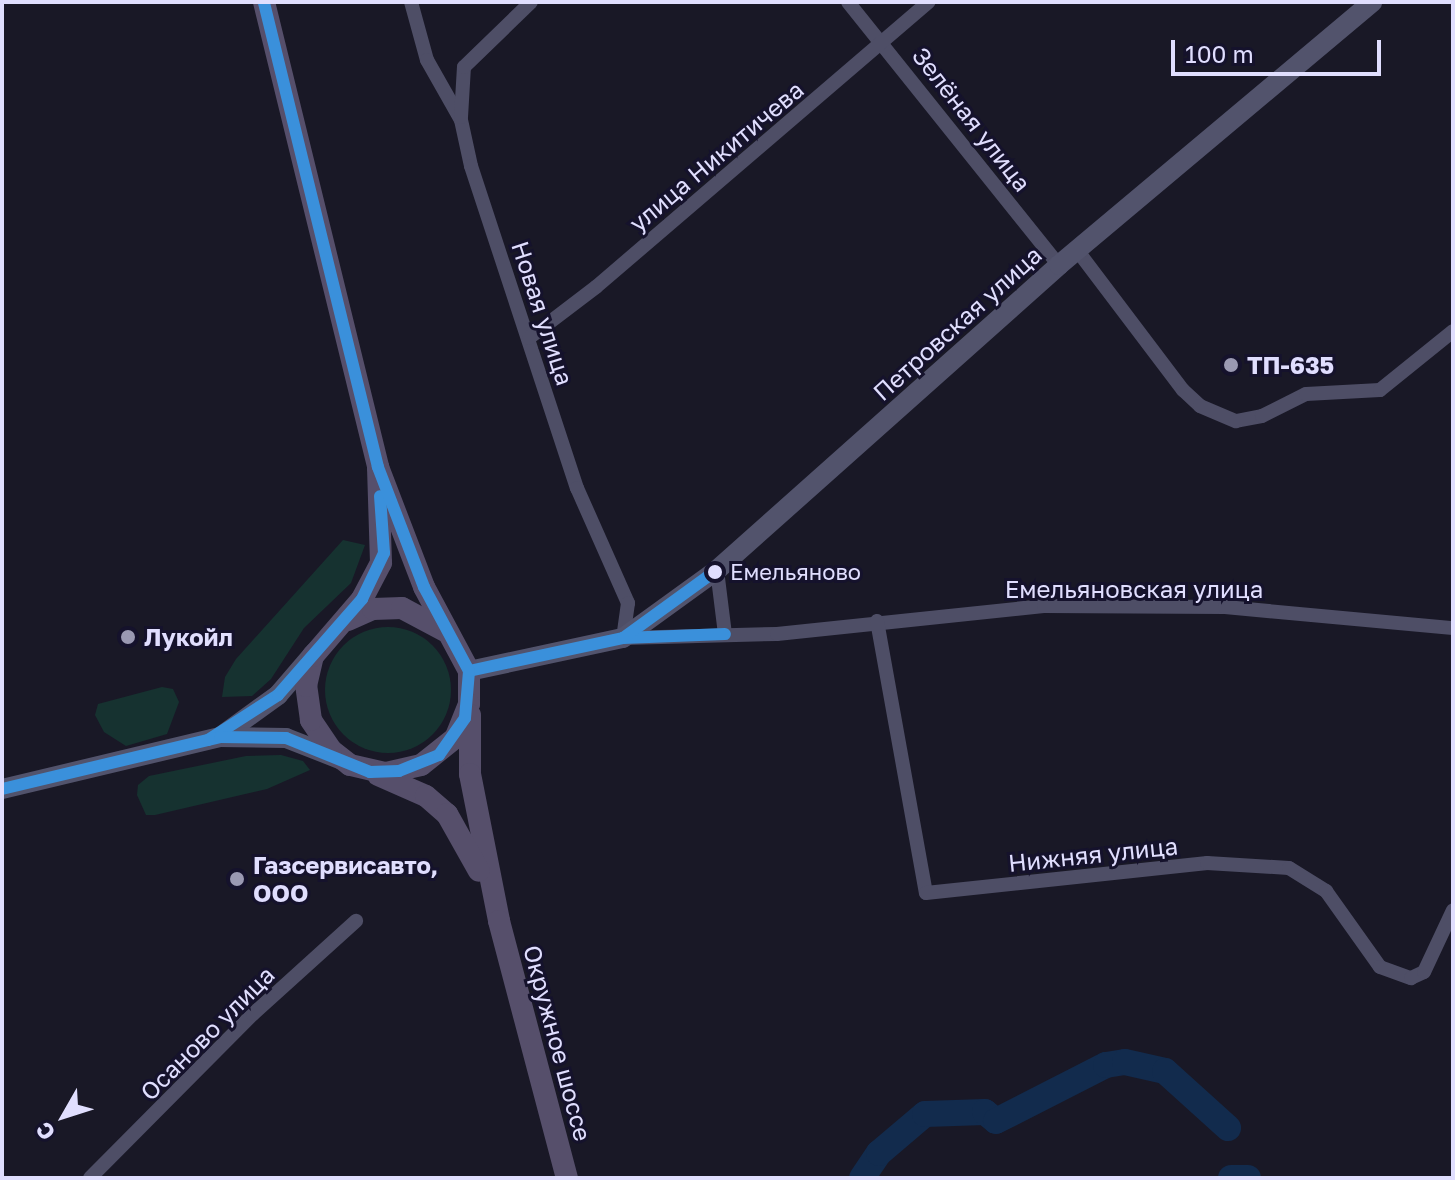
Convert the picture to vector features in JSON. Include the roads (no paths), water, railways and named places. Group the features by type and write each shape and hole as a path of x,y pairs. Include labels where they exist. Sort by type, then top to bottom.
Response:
{"main road":[{"path":"264,2 378,467 424,587 467,671 461,728 439,755 410,769 370,772 340,759 318,732 308,710 309,670 321,643 370,587 384,553 378,467"},
{"path":"340,624 373,609 402,608 432,620 467,671"},
{"name":"Окружное шоссе","path":"467,671 470,774 499,921 567,1178"},
{"name":"Окружное шоссе","path":"370,772 426,796 447,814 469,847 499,921"}],"street":[{"name":"Новая улица","path":"411,2 427,60 461,120 577,488 628,603 623,638"},
{"path":"461,120 459,90 464,67 531,2"},
{"name":"Зелёная улица","path":"848,2 1059,265"},
{"name":"улица Никитичева","path":"529,338 596,287 928,2"},
{"name":"Петровская улица","path":"467,671 561,654 623,638 717,570 1059,265 1372,2"},
{"path":"1077,250 1183,390 1200,406 1236,421 1262,416 1306,394 1380,390 1453,331"},
{"path":"717,570 725,634"},
{"name":"Емельяновская улица","path":"623,638 777,634 877,621 1044,606 1225,607 1453,628"},
{"name":"Нижняя улица","path":"877,621 926,893 1207,863 1289,868 1326,891 1380,967 1411,978 1424,972 1453,910"},
{"path":"220,737 278,695 321,643"},
{"path":"2,789 220,737 286,738 340,759"},
{"name":"Осаново улица","path":"90,1178 253,1014 356,921"}],"waterway":[{"path":"862,1178 879,1153 925,1114 985,1112 996,1121 1106,1065 1125,1062 1165,1071 1228,1128"},
{"path":"1231,1178 1248,1178"}],"place":[{"name":"ТП-635","path":"1231,365"},
{"name":"Емельяново","path":"715,572"},
{"name":"Лукойл","path":"128,637"},
{"name":"Газсервисавто, ООО","path":"237,879"}]}
